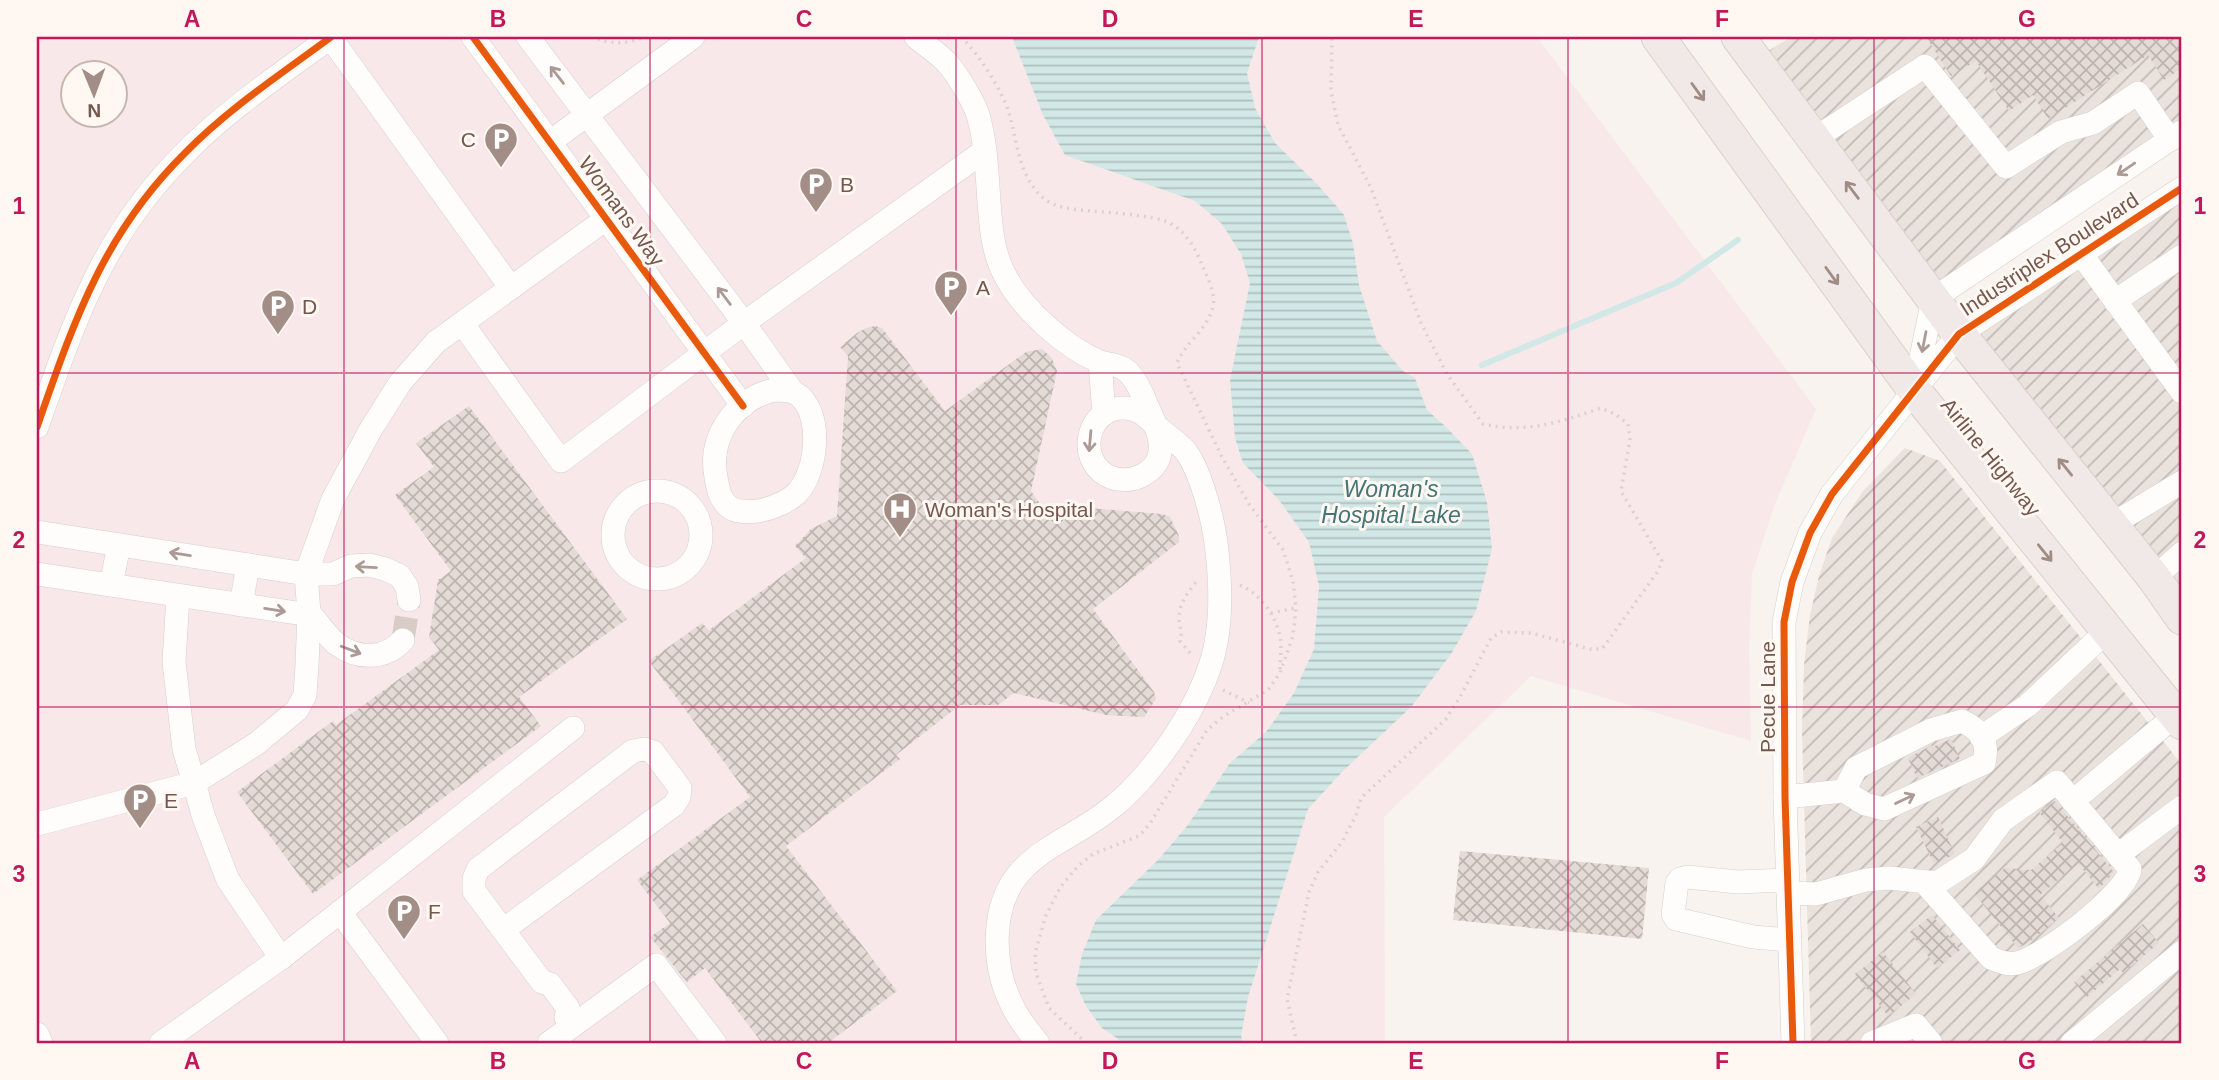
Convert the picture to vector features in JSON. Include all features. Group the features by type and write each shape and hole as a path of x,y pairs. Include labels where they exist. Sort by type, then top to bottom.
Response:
{"highway":[{"name":"Airline Highway","path":"1658,37 1914,390 2179,719"},
{"path":"1738,37 1959,334 2154,578 2182,618"}],"street":[{"path":"37,427 84,299 106,257 144,199 180,157 204,135 330,37 511,288"},
{"name":"Womans Way","path":"472,37 743,406"},
{"name":"Womans Way","path":"528,37 744,323 792,391"},
{"path":"550,142 693,37"},
{"path":"916,37 948,64 977,113 984,150 991,233 1006,279 1020,299 1064,340 1100,362 1121,365 1140,388 1156,426 1161,438 1160,450 1149,471 1126,480 1103,473 1095,465 1088,443 1095,422 1114,409 1126,407 1148,416 1156,426 1187,452 1203,488 1216,541 1218,625 1211,663 1198,697 1170,741 1138,782 1106,812 1042,853 1020,872 1004,901 997,927 1003,981 1013,1008 1038,1043"},
{"path":"1814,139 1925,66 2006,167 2061,132 2093,123 2138,93 2176,136"},
{"name":"Industriplex Boulevard","path":"1914,390 1933,299 2176,136"},
{"path":"462,323 561,461 744,323 984,150"},
{"name":"Industriplex Boulevard","path":"1914,390 1959,334 2182,189"},
{"path":"37,824 194,783 256,744 297,710 305,695 307,666 309,613 306,574 333,499 370,429 400,383 436,342 606,219"},
{"path":"2081,254 2182,392"},
{"path":"2115,301 2182,256"},
{"path":"1100,362 1104,414"},
{"path":"774,390 792,391 809,406 814,426 813,462 797,493 780,504 748,512 733,510 724,503 719,494 714,470 714,451 718,437 727,421 743,406 760,393 774,390"},
{"name":"Pecue Lane","path":"1793,1043 1785,797 1784,622 1792,582 1810,533 1832,494 1914,390"},
{"path":"2111,525 2182,482"},
{"path":"37,532 306,574 333,574 351,566 369,565 400,576 407,587 409,600"},
{"path":"111,586 119,545"},
{"path":"2154,578 2182,554"},
{"path":"241,605 248,565"},
{"path":"37,574 309,613 338,645 354,654 384,654 394,650 403,640"},
{"path":"178,596 174,662 184,749 204,818 228,880 281,958"},
{"path":"1981,737 2027,706 2108,631"},
{"path":"2073,801 2179,719"},
{"path":"1785,797 1843,792 1865,804 1884,809 1984,763 1987,749 1977,729 1962,721 1931,730 1856,768 1843,792"},
{"path":"161,1043 281,958 573,729"},
{"path":"503,930 674,805 680,788 653,752 644,749 633,751 478,869 474,879 474,891 503,930 542,982 540,993 555,1015 570,1022"},
{"path":"1790,940 1740,934 1675,919 1673,914 1677,883 1686,877 1788,886 1816,894 1866,880 1889,878 1937,883 1974,859 2003,820 2057,782 2130,869 2123,884 2073,931 2040,953 2018,963 2004,963 1991,958 1924,882"},
{"path":"2118,855 2182,807"},
{"path":"340,912 437,1043"},
{"path":"2072,1043 2182,952"},
{"path":"549,1043 570,1022 656,965 715,1043"},
{"path":"1872,1043 1916,1025 1931,1043"},
{"path":"37,1034 41,1043"}],"path":[{"path":"591,37 610,44 626,43 644,37"},
{"path":"961,37 993,81 1008,111 1025,176 1039,194 1058,208 1169,222 1187,237 1198,252 1214,302 1210,317 1180,355 1177,363 1221,455 1250,504 1283,550 1293,581 1296,608 1293,636 1280,673 1268,690 1224,716 1207,730 1149,825 1139,836 1093,854 1078,866 1061,886 1046,915 1035,953 1036,973 1049,1008 1086,1043"},
{"path":"1297,1043 1287,999 1309,892 1318,872 1342,842 1356,815 1360,799 1446,719 1492,638 1501,632 1531,633 1590,649 1602,649 1658,571 1662,561 1621,491 1630,439 1628,424 1601,408 1562,423 1521,428 1500,428 1483,424 1447,374 1421,323 1371,188 1338,125 1331,91 1332,37"},
{"path":"1271,613 1296,608"}],"shaded area":[{"name":"Woman's Hospital","path":"37,37 1537,37 1816,409 1775,504 1752,574 1749,648 1751,741 1531,676 1384,817 1385,1043 37,1043"},
{"path":"1791,37 2182,37 2182,131 1933,299 1755,59"},
{"path":"2182,188 2182,612 1959,334"},
{"path":"1905,448 1940,461 2182,765 2182,1043 1811,1043 1802,731 1804,665 1810,615 1832,538 1863,491"}],"water":[{"name":"Woman's Hospital Lake","path":"1012,37 1259,37 1247,73 1255,108 1275,143 1344,215 1353,243 1359,285 1377,341 1403,371 1415,378 1427,410 1472,454 1487,502 1492,549 1476,611 1451,654 1412,706 1343,771 1308,809 1248,997 1241,1036 1243,1043 1124,1043 1102,1028 1086,1006 1076,984 1082,954 1096,920 1158,860 1187,826 1230,763 1266,732 1294,693 1314,649 1319,586 1309,542 1279,500 1243,463 1235,438 1230,380 1250,283 1241,254 1222,224 1195,201 1065,155 1043,115"}],"building":[{"path":"1926,37 2182,37 2182,68 2164,80 2148,55 2048,119 2033,95 2009,111 1976,61 1951,76"},
{"path":"875,326 882,328 945,411 1026,352 1042,349 1052,358 1057,371 1031,491 1040,504 1162,514 1170,517 1179,536 1179,542 1093,609 1154,692 1156,699 1144,717 1106,715 1014,693 998,705 960,705 896,755 900,759 786,846 897,991 828,1043 762,1043 705,968 687,982 650,937 670,923 637,880 750,797 649,661 702,623 709,630 806,558 795,546 811,529 837,516 848,356 840,347 857,333"},
{"path":"469,406 627,619 519,697 541,726 313,894 237,792 333,721 336,725 439,650 429,637 438,580 451,571 395,495 434,467 416,443"},
{"path":"1951,739 1960,759 1917,778 1908,758 1932,745 1933,747"},
{"path":"2055,801 2114,872 2099,889 2078,863 2040,895 2059,918 2018,948 1974,893 2005,868 2031,870 2063,843 2039,812"},
{"path":"1938,817 1955,854 1934,864 1916,827"},
{"path":"1460,851 1649,868 1642,939 1453,920"},
{"path":"1932,915 1960,950 1937,968 1910,932"},
{"path":"2143,924 2159,943 2123,973 2120,969 2087,997 2074,982"},
{"path":"1883,952 1916,994 1888,1016 1855,974"}],"waterway":[{"path":"1482,365 1676,283 1738,240"}],"tunnel":[{"path":"403,640 409,600"}],"cycle path":[{"path":"37,427 78,315 112,247 132,215 202,137 255,92 331,37"},
{"path":"473,37 743,406"},
{"path":"1793,1043 1785,797 1784,622 1792,582 1810,533 1832,494 1959,334 2182,188"}],"place":[{"name":"C","path":"501,169"},
{"name":"B","path":"816,214"},
{"name":"A","path":"951,317"},
{"name":"D","path":"278,336"},
{"name":"Woman's Hospital","path":"900,539"},
{"name":"E","path":"140,830"},
{"name":"F","path":"404,941"}]}
